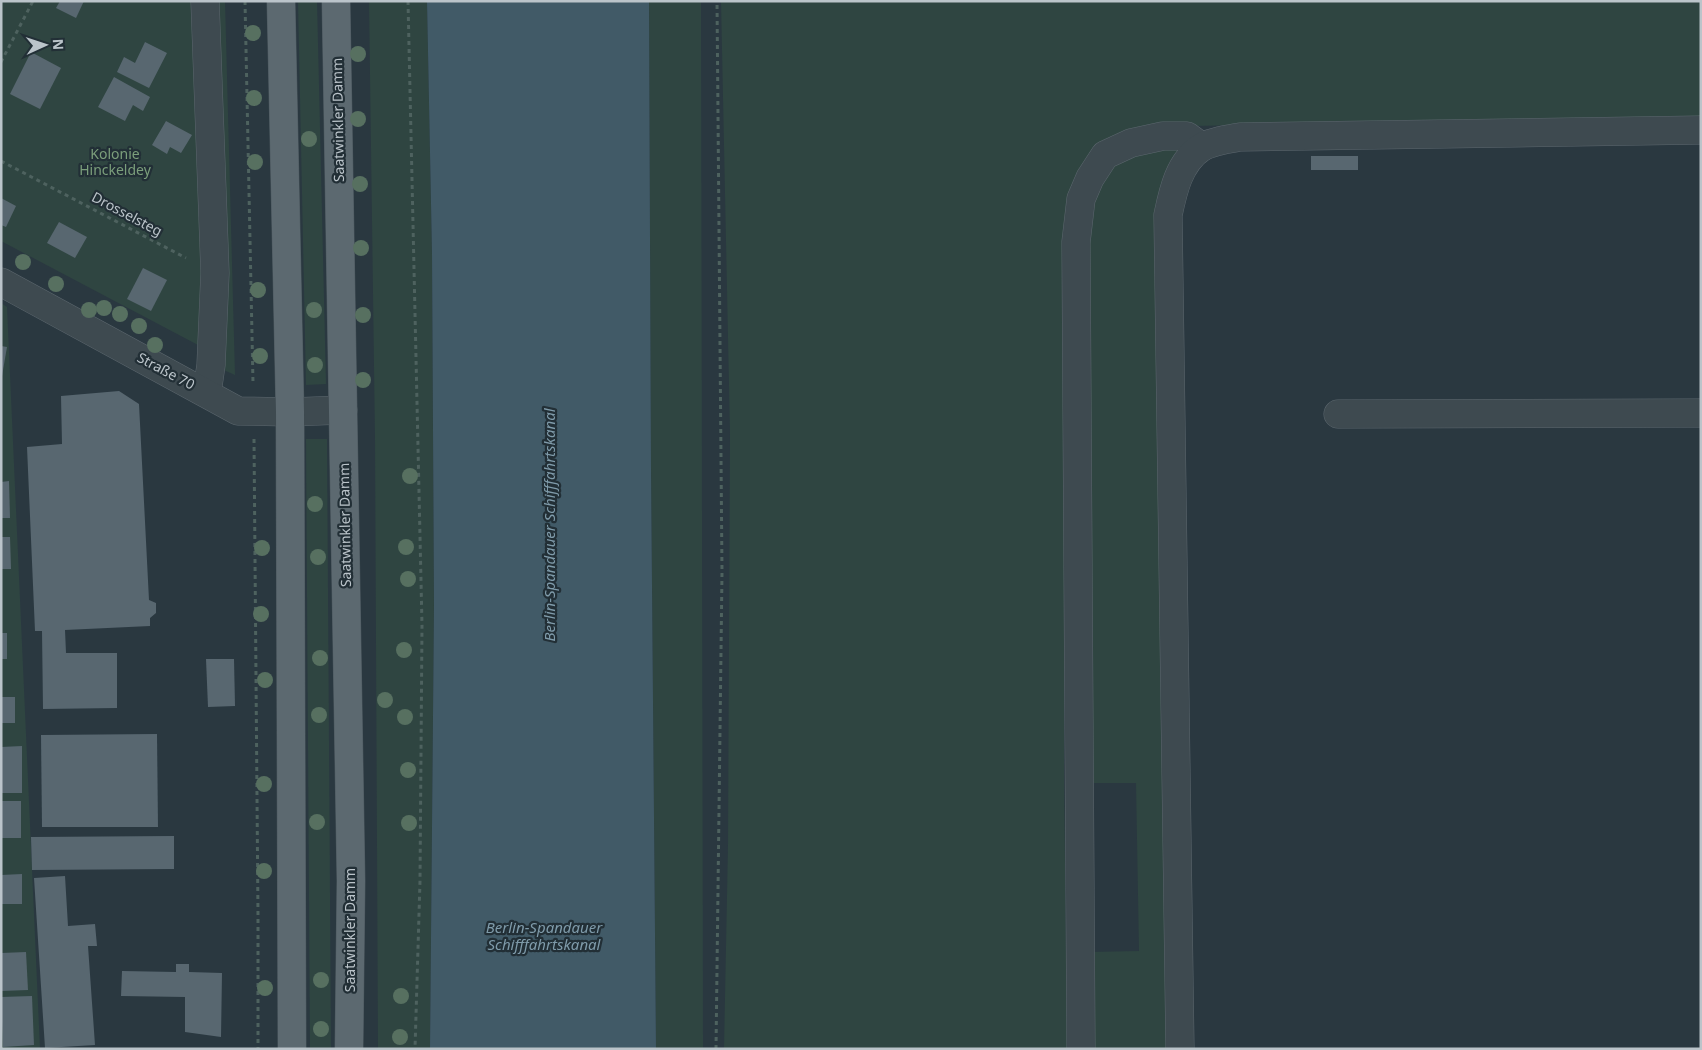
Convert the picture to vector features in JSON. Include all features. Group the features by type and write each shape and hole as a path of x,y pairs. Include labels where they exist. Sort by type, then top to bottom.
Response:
{"main road":[{"path":"281,1 290,412 292,1049"},
{"name":"Saatwinkler Damm","path":"336,1 350,881 349,1049"}],"lane":[{"path":"205,1 215,273 211,365 207,393"},
{"path":"1180,1049 1168,215 1174,185 1186,163 1202,147 1240,137 1701,130"},
{"path":"1080,1049 1076,242 1081,199 1090,178 1105,155 1131,143 1163,136 1187,136 1202,147"},
{"name":"Straße 70","path":"1,282 238,411 343,410"},
{"path":"1338,414 1701,413"}],"path":[{"path":"1,62 33,1"},
{"path":"245,1 253,411 258,1049"},
{"path":"408,1 422,625 420,881 415,1049"},
{"path":"716,1049 722,572 717,1"},
{"name":"Drosselsteg","path":"1,161 215,273"}],"green space":[{"name":"Kolonie Hinckeldey","path":"1,1 225,1 235,375 201,360 198,345 1,241"},
{"path":"298,1 317,1 326,384 306,385"},
{"path":"369,1 427,1 432,254 434,605 430,1049 378,1049 375,439"},
{"path":"649,1 701,1 703,1049 656,1049"},
{"path":"721,1 1701,1 1701,118 1188,126 1119,138 1065,262 1064,770 1067,1049 724,1049 728,845 730,433"},
{"path":"1188,146 1177,161 1167,1049 1090,1049 1089,952 1139,951 1136,783 1086,783 1087,204 1114,163 1131,154"},
{"path":"1,303 7,307 40,1049 1,1049"},
{"path":"306,439 327,439 331,1049 310,1049"}],"water":[{"name":"Berlin-Spandauer Schifffahrtskanal","path":"427,1 649,1 656,1049 430,1049 434,605 432,254"}],"building":[{"path":"60,1 84,1 76,18 56,8"},
{"path":"145,42 167,53 149,88 117,72 124,57 135,63"},
{"path":"31,52 61,68 40,109 10,94"},
{"path":"114,77 150,97 143,111 133,105 125,121 98,107"},
{"path":"166,121 192,135 181,153 170,147 167,154 152,145"},
{"path":"1311,156 1358,156 1358,170 1311,170"},
{"path":"1,198 16,206 6,227 1,225"},
{"path":"59,222 87,237 75,258 47,243"},
{"path":"143,268 167,280 151,311 127,299"},
{"path":"1,346 7,347 2,376 1,376"},
{"path":"119,391 139,404 149,600 156,603 156,613 150,618 150,626 65,630 66,653 117,653 117,708 43,709 42,631 35,631 27,447 62,444 61,396"},
{"path":"9,481 10,518 1,518 1,482"},
{"path":"1,537 10,537 11,569 1,569"},
{"path":"1,633 7,633 7,659 1,659"},
{"path":"206,659 234,659 235,706 208,707"},
{"path":"1,697 15,697 15,723 1,723"},
{"path":"157,734 158,827 42,827 41,735"},
{"path":"22,746 22,793 1,793 1,747"},
{"path":"1,801 21,801 21,838 1,838"},
{"path":"174,836 174,869 32,870 31,837"},
{"path":"22,874 22,904 1,904 1,875"},
{"path":"65,876 68,926 95,924 97,946 88,946 95,1045 45,1048 34,878"},
{"path":"26,952 28,990 1,991 1,953"},
{"path":"176,964 189,964 189,972 222,973 221,1037 185,1032 185,997 121,996 122,971 176,972"},
{"path":"32,996 34,1045 3,1047 1,997"}]}
